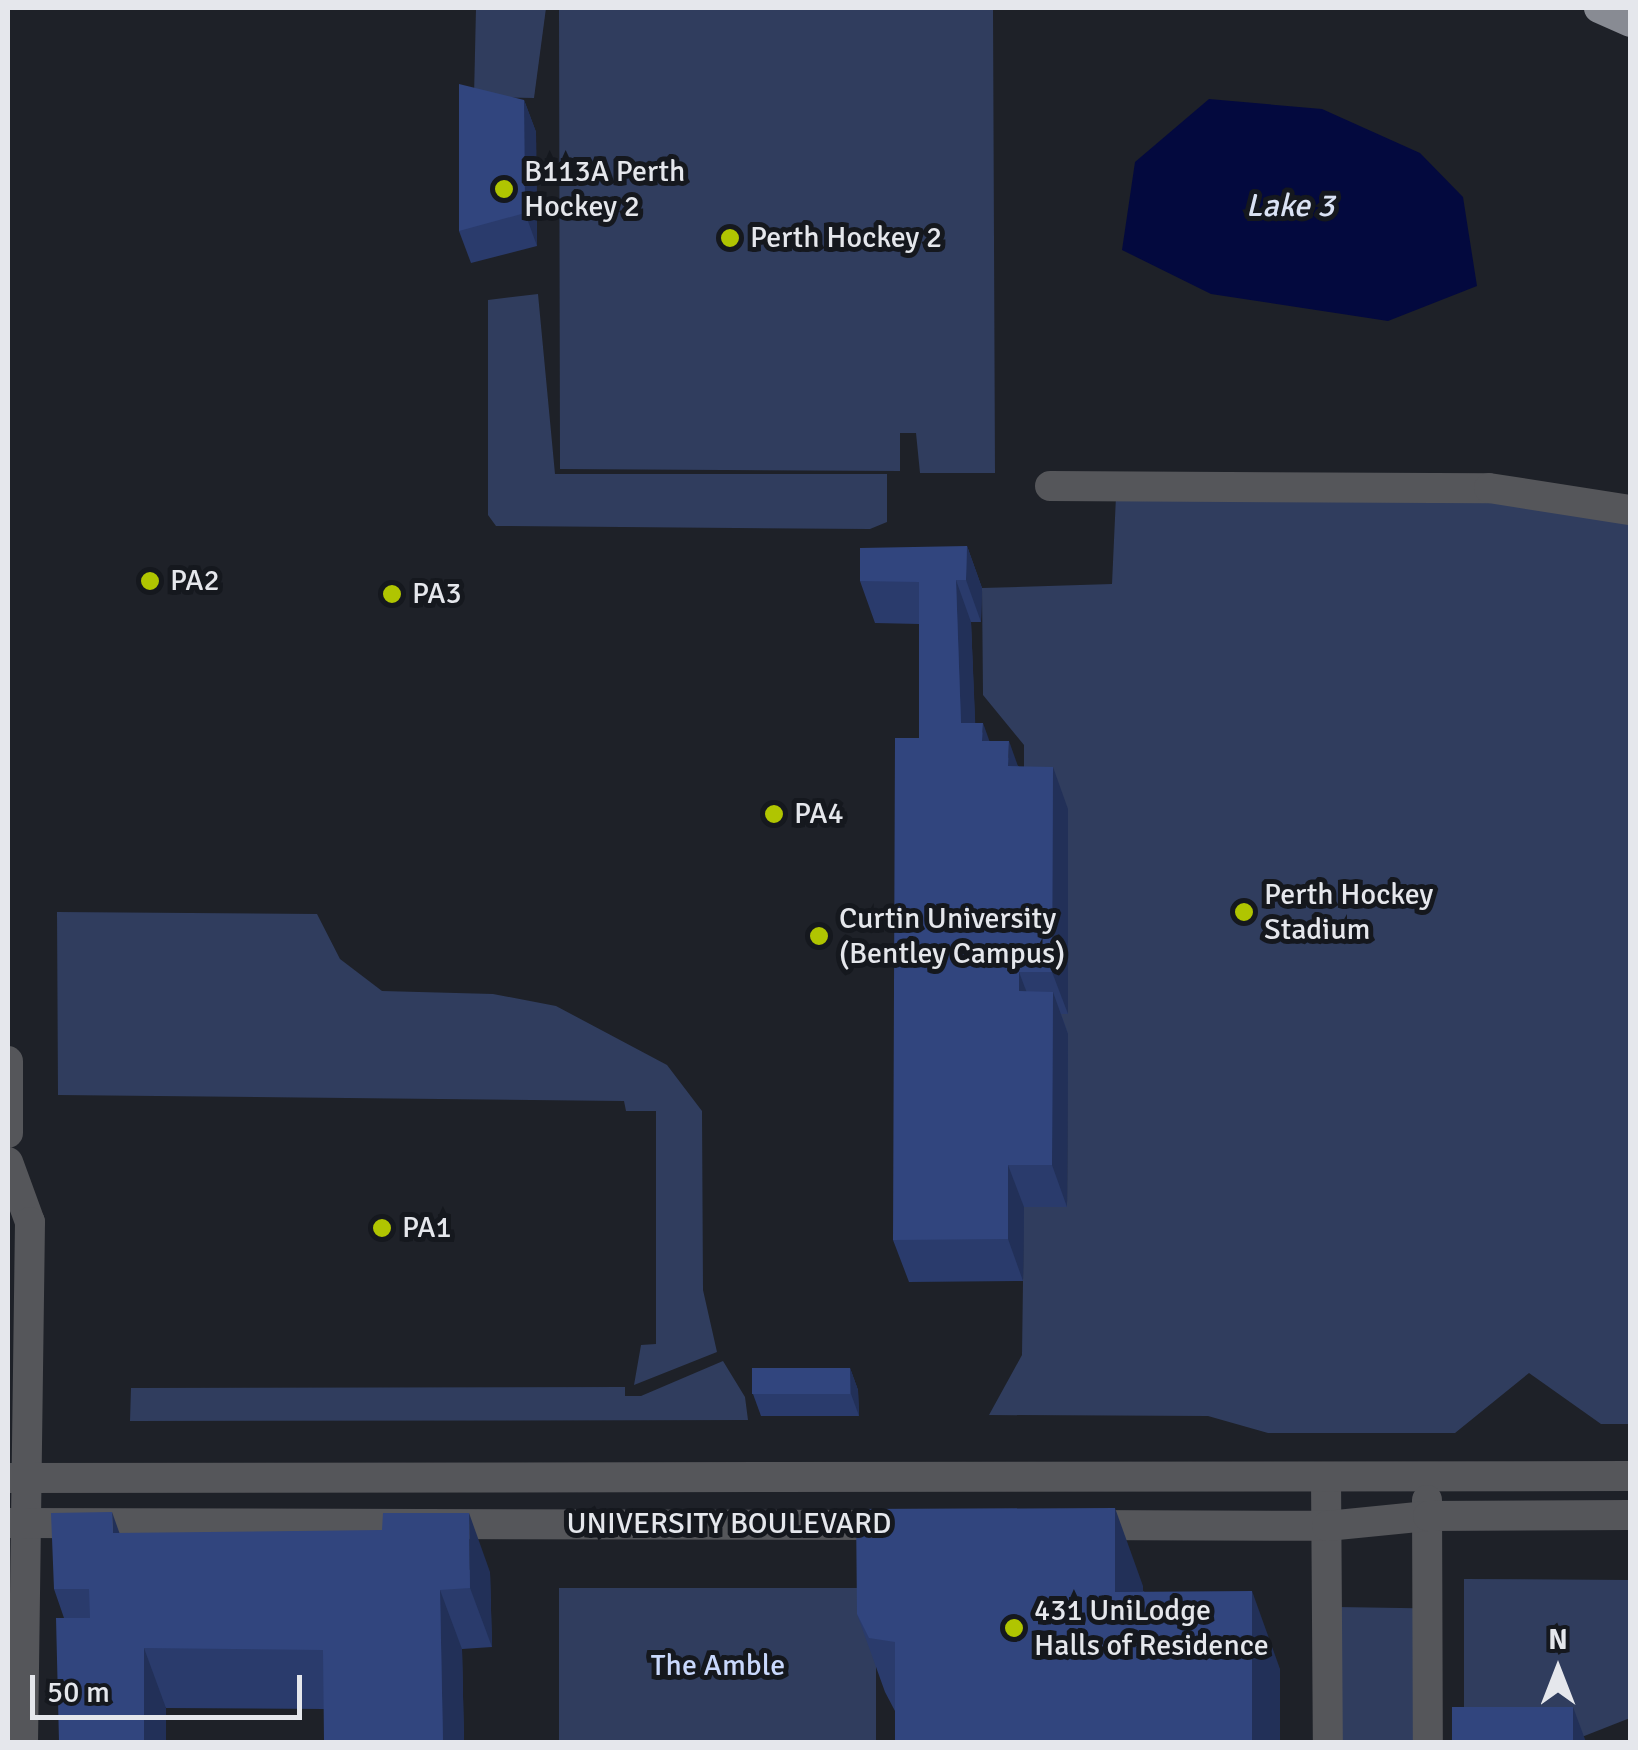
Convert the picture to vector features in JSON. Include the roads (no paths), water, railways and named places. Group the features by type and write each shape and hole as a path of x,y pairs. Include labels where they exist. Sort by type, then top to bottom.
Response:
{"main road":[{"path":"1599,8 1630,22"}],"street":[{"path":"1050,486 1465,492 1489,488 1630,510"},
{"path":"8,1060 8,1133"},
{"path":"8,1162 30,1222 17,1523 23,1742"},
{"name":"UNIVERSITY BOULEVARD","path":"18,1478 1630,1476"},
{"path":"1326,1477 1328,1742"},
{"path":"1426,1477 1428,1742"},
{"path":"1054,1525 1326,1526 1428,1516 1630,1515"},
{"name":"UNIVERSITY BOULEVARD","path":"17,1523 936,1525"}],"water":[{"name":"Lake 3","path":"1209,99 1322,109 1420,153 1463,197 1477,286 1388,321 1211,294 1122,250 1135,162"}],"place":[{"name":"B113A Perth Hockey 2","path":"504,189"},
{"name":"Perth Hockey 2","path":"730,238"},
{"name":"PA2","path":"150,581"},
{"name":"PA3","path":"392,594"},
{"name":"PA4","path":"774,814"},
{"name":"Perth Hockey Stadium","path":"1244,912"},
{"name":"Curtin University (Bentley Campus)","path":"819,936"},
{"name":"PA1","path":"382,1228"},
{"name":"431 UniLodge Halls of Residence","path":"1014,1628"}],"park label":[{"name":"The Amble","path":"718,1666"}]}
